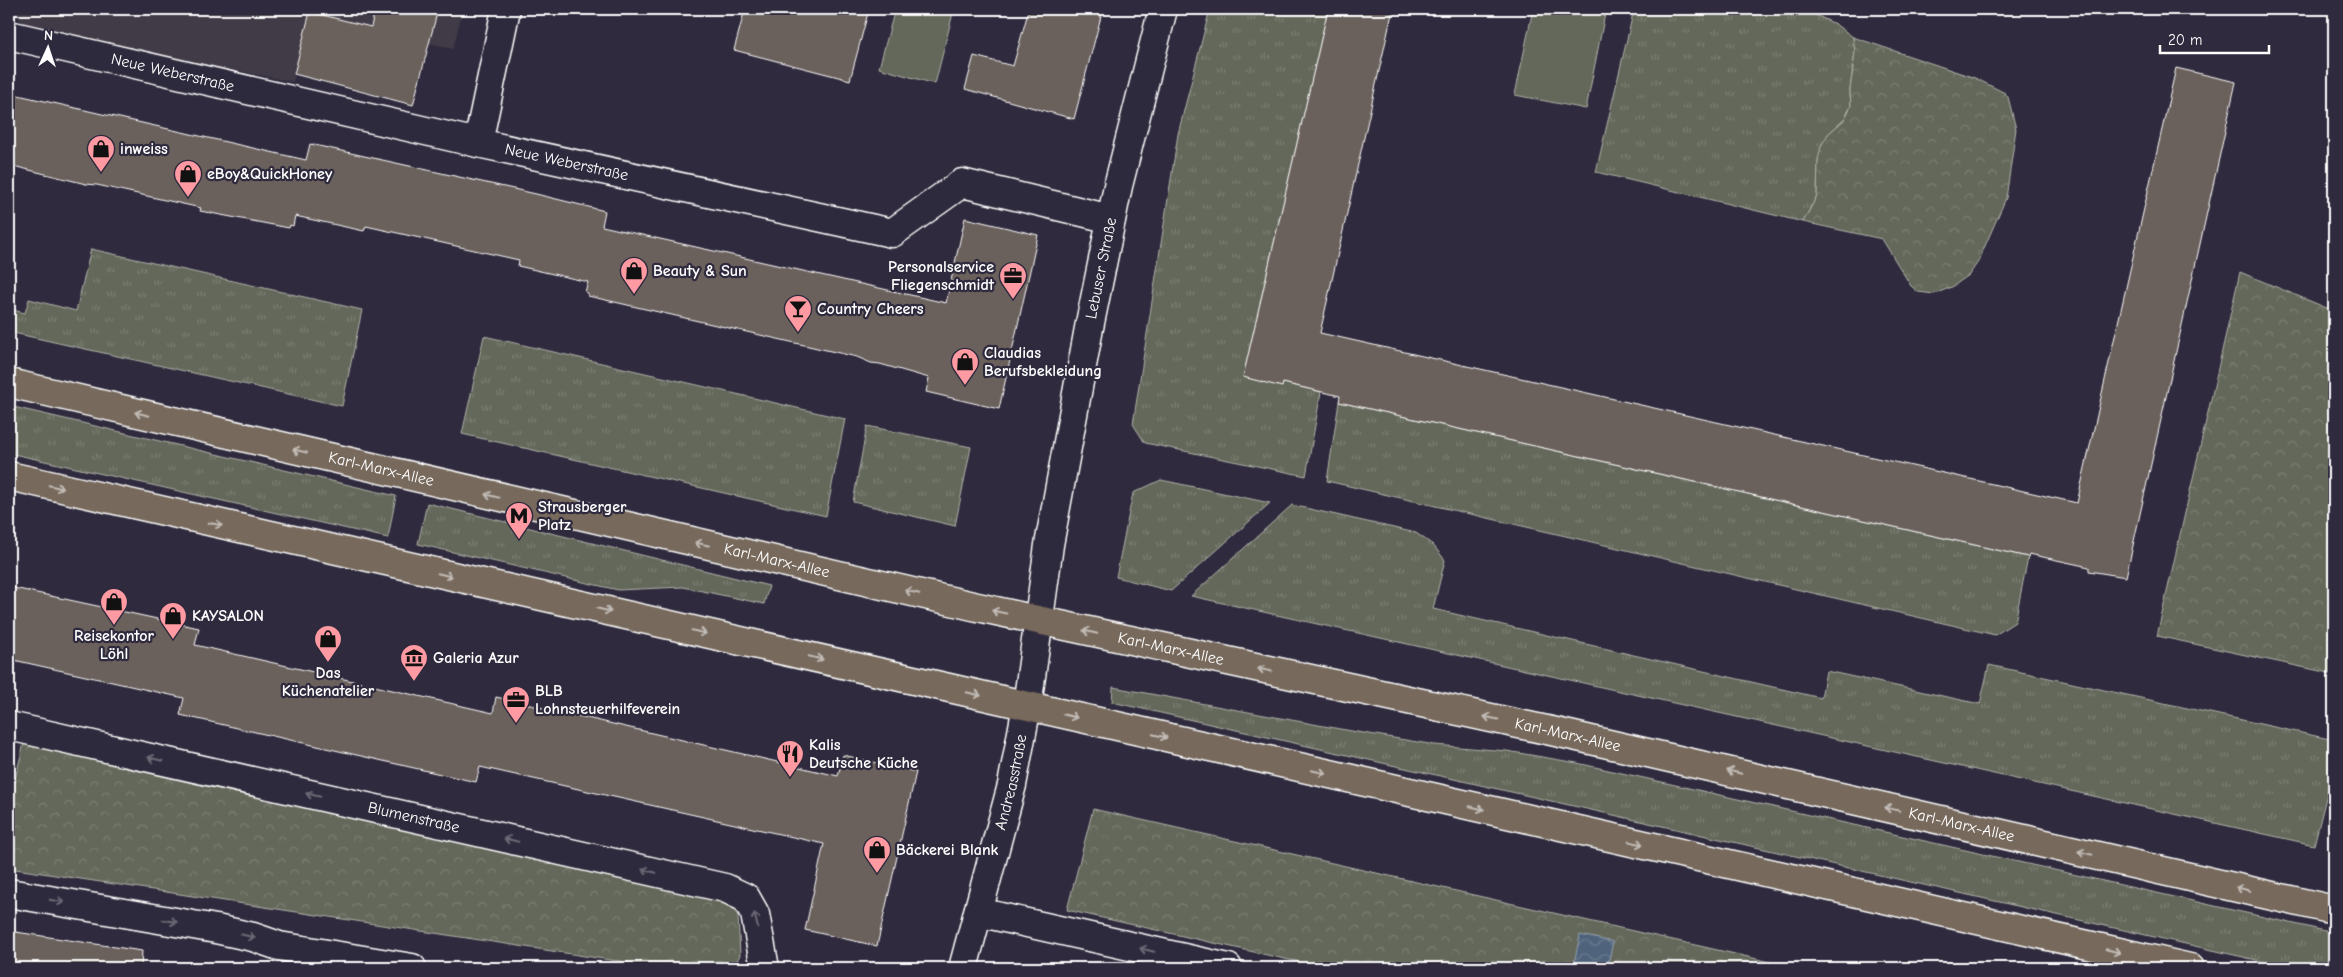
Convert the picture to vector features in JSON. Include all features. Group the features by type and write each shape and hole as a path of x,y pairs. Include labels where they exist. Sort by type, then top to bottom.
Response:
{"main road":[{"name":"Karl-Marx-Allee","path":"9,383 425,481 1038,620 1556,732 2334,910"},
{"path":"9,476 2190,968"}],"street":[{"path":"478,143 506,9"},
{"name":"Lebuser Straße","path":"1038,620 1049,544 1111,219 1163,9"},
{"name":"Neue Weberstraße","path":"9,35 478,143 892,233 962,183 1111,219"},
{"name":"Andreasstraße","path":"964,968 1012,786 1027,706 1038,620"},
{"name":"Blumenstraße","path":"9,726 725,888 746,898 756,914 765,968"},
{"path":"9,893 216,928 253,936 279,946 412,968"},
{"path":"978,912 1228,968"}],"shaded area":[{"path":"9,9 463,9 453,49 310,12 293,82 38,30 25,25"}],"green space":[{"path":"895,9 954,9 935,84 879,68"},
{"path":"1210,9 1328,9 1243,377 1282,386 1283,383 1321,392 1306,476 1145,443 1133,424 1178,134"},
{"path":"1533,9 1606,9 1586,109 1515,95"},
{"path":"1634,9 1803,9 1835,24 1853,37 1855,52 1850,90 1851,106 1844,120 1828,134 1818,160 1817,196 1803,222 1596,172"},
{"path":"1853,37 1975,78 2005,93 2008,97 2016,129 2006,198 1978,262 1969,275 1952,287 1934,294 1918,292 1911,286 1882,239 1803,222 1817,196 1818,160 1821,146 1828,134 1844,120 1851,106 1850,90 1855,52"},
{"path":"91,249 362,310 342,406 9,332 9,309 25,313 29,299 76,311"},
{"path":"2240,272 2334,311 2334,674 2157,636"},
{"path":"484,336 845,419 826,516 462,434"},
{"path":"1339,402 2028,557 2015,622 1995,635 1327,481"},
{"path":"9,406 396,496 388,538 9,453"},
{"path":"867,426 971,447 955,526 853,502"},
{"path":"1161,480 1270,503 1171,591 1116,577 1133,493"},
{"path":"427,503 769,586 764,604 683,587 618,590 418,544"},
{"path":"1292,505 1416,533 1433,545 1445,560 1433,609 1821,698 1826,671 1980,704 1989,665 2334,740 2334,766 2314,845 1191,596"},
{"path":"1113,687 1435,745 1507,751 1577,763 2334,933 2334,968 2292,968 1112,702"},
{"path":"24,743 719,900 731,905 738,916 740,955 733,968 663,968 9,868 9,803"},
{"path":"1093,809 1797,968 1325,968 1067,910"}],"water":[{"path":"1580,935 1613,942 1607,968 1573,968"}],"building":[{"path":"375,9 438,9 413,105 294,74 310,12 371,27"},
{"path":"745,9 869,9 850,80 734,50"},
{"path":"1029,9 1103,9 1074,119 965,89 974,56 1013,66"},
{"path":"1328,9 1393,9 1320,333 2077,503 2176,68 2236,82 2126,577 2089,571 2089,567 2029,554 2028,557 1339,402 1340,396 1283,383 1282,387 1243,377"},
{"path":"9,93 306,160 310,144 536,194 605,211 602,226 946,303 965,218 1038,235 999,409 926,392 929,378 871,363 857,357 588,296 588,293 585,292 588,282 518,266 519,260 366,226 364,231 295,216 293,226 290,225 289,228 200,211 201,208 86,184 9,165"},
{"path":"9,587 199,628 195,645 493,713 496,697 838,776 843,755 916,772 877,946 805,930 824,844 480,767 476,782 180,715 184,698 9,659"},
{"path":"9,931 142,951 141,968 9,968"}],"place":[{"name":"inweiss","path":"101,173"},
{"name":"eBoy&QuickHoney","path":"188,198"},
{"name":"Beauty & Sun","path":"634,295"},
{"name":"Personalservice Fliegenschmidt","path":"1013,300"},
{"name":"Country Cheers","path":"798,333"},
{"name":"Claudias Berufsbekleidung","path":"965,386"},
{"name":"Strausberger Platz","path":"519,540"},
{"name":"Reisekontor Löhl","path":"114,626"},
{"name":"KAYSALON","path":"173,640"},
{"name":"Das Küchenatelier","path":"328,663"},
{"name":"Galeria Azur","path":"414,682"},
{"name":"BLB Lohnsteuerhilfeverein","path":"516,724"},
{"name":"Kalis Deutsche Küche","path":"790,778"},
{"name":"Bäckerei Blank","path":"877,874"}]}
